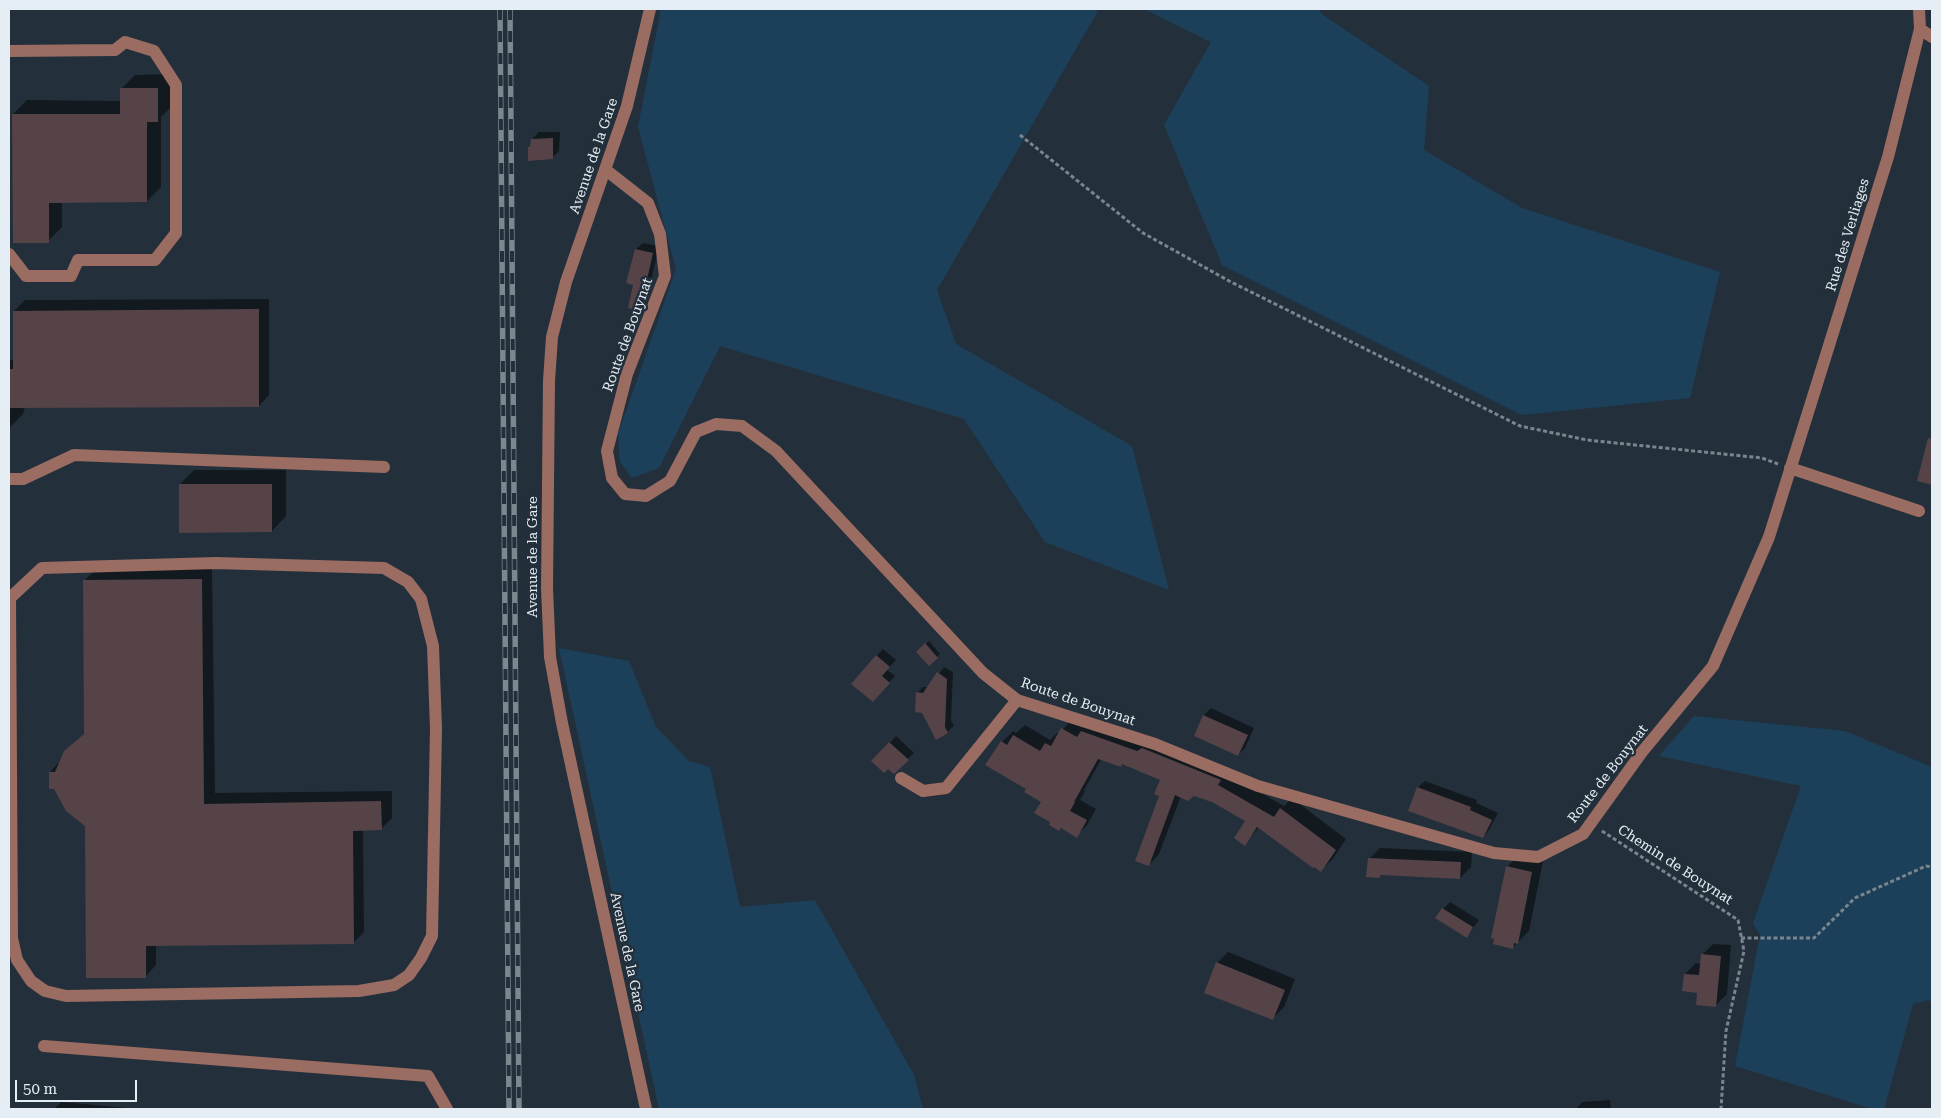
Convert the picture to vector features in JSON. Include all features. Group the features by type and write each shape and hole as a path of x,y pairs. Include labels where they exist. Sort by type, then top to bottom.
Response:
{"street":[{"name":"Avenue de la Gare","path":"646,1109 562,724 550,657 546,588 549,382 552,337 566,282 627,106 650,9"},
{"name":"Rue des Verliages","path":"1790,468 1888,157 1920,29 1919,9"},
{"path":"1920,29 1932,37"},
{"path":"9,51 115,50 125,42 154,51 176,84 176,233 155,260 78,260 71,276 26,276 9,254"},
{"name":"Route de Bouynat","path":"606,170 648,203 660,234 665,276 627,374 607,451 612,478 625,494 646,496 670,481 696,432 716,424 742,426 776,451 983,673 1017,700 1155,744 1258,786 1494,853 1538,857 1583,834 1642,752 1713,666 1769,537 1790,468"},
{"path":"9,479 23,479 74,455 384,467"},
{"path":"1790,468 1919,511"},
{"path":"216,563 384,568 408,582 421,599 433,646 436,728 432,936 421,958 409,975 394,985 359,991 75,996 45,991 31,981 17,960 12,938 9,782 10,598 42,568 216,563"},
{"path":"900,778 923,791 946,788 1017,700"},
{"path":"44,1046 428,1076 447,1109"}],"path":[{"path":"1020,136 1143,233 1231,282 1520,426 1587,440 1762,458 1790,468"},
{"name":"Chemin de Bouynat","path":"1592,822 1602,831 1738,920 1744,951 1726,1030 1721,1109"},
{"path":"1741,938 1814,938 1855,898 1926,866 1932,867"}],"shaded area":[{"path":"661,9 1099,9 937,290 956,344 1132,446 1169,590 1045,542 964,419 720,346 659,468 632,478 620,462 618,434 676,269 638,127"},
{"path":"1144,9 1318,9 1323,15 1429,86 1424,150 1522,208 1720,272 1690,398 1522,415 1222,265 1164,125 1211,42"},
{"path":"559,648 629,661 656,727 689,761 710,767 740,907 815,900 914,1075 923,1109 659,1109"},
{"path":"1694,716 1845,731 1932,767 1932,1002 1928,1000 1913,1004 1884,1109 1872,1109 1735,1066 1760,935 1753,923 1801,786 1659,756"}],"building":[{"path":"120,88 158,88 158,122 147,122 147,202 49,203 49,243 13,243 12,114 120,114"},
{"path":"553,138 553,159 528,161 528,147 530,147 531,139"},
{"path":"635,249 653,253 640,311 628,308 633,285 626,283"},
{"path":"259,309 259,407 9,408 9,369 13,369 13,311"},
{"path":"1928,438 1932,439 1932,485 1917,481"},
{"path":"179,484 272,484 272,532 179,533"},
{"path":"202,579 204,804 381,801 382,830 353,831 354,944 146,946 146,978 86,978 85,826 66,811 54,789 49,789 49,772 55,772 64,751 84,734 83,580"},
{"path":"925,643 938,658 929,666 916,652"},
{"path":"876,655 890,667 882,676 890,683 873,702 851,684"},
{"path":"937,672 947,679 945,727 948,733 936,740 922,713 915,712 916,692 923,693"},
{"path":"1203,715 1248,735 1238,756 1194,736"},
{"path":"1061,728 1077,737 1081,731 1137,751 1142,748 1221,780 1218,785 1274,817 1280,808 1336,850 1321,872 1257,827 1245,846 1234,838 1245,821 1212,802 1194,796 1188,801 1175,795 1149,866 1135,861 1159,796 1154,794 1160,780 1122,764 1121,767 1098,759 1070,811 1087,820 1077,838 1061,828 1059,831 1049,825 1050,822 1034,813 1041,802 1024,792 1026,789 985,765 1001,741 1007,745 1013,735 1040,751 1045,743 1051,746"},
{"path":"889,742 909,760 894,774 888,769 884,773 871,761"},
{"path":"1417,787 1471,807 1470,810 1492,820 1483,838 1408,811"},
{"path":"1368,858 1461,862 1460,879 1380,875 1380,878 1366,877"},
{"path":"1506,866 1532,872 1518,944 1514,943 1513,949 1493,944 1494,939 1491,938"},
{"path":"1442,908 1473,927 1467,938 1435,918"},
{"path":"1701,954 1721,956 1716,1007 1696,1005 1697,993 1682,991 1684,974 1699,975"},
{"path":"1216,962 1285,990 1273,1020 1204,993"}],"railway":[{"path":"500,9 509,1109"},
{"path":"510,9 519,1109"}]}
